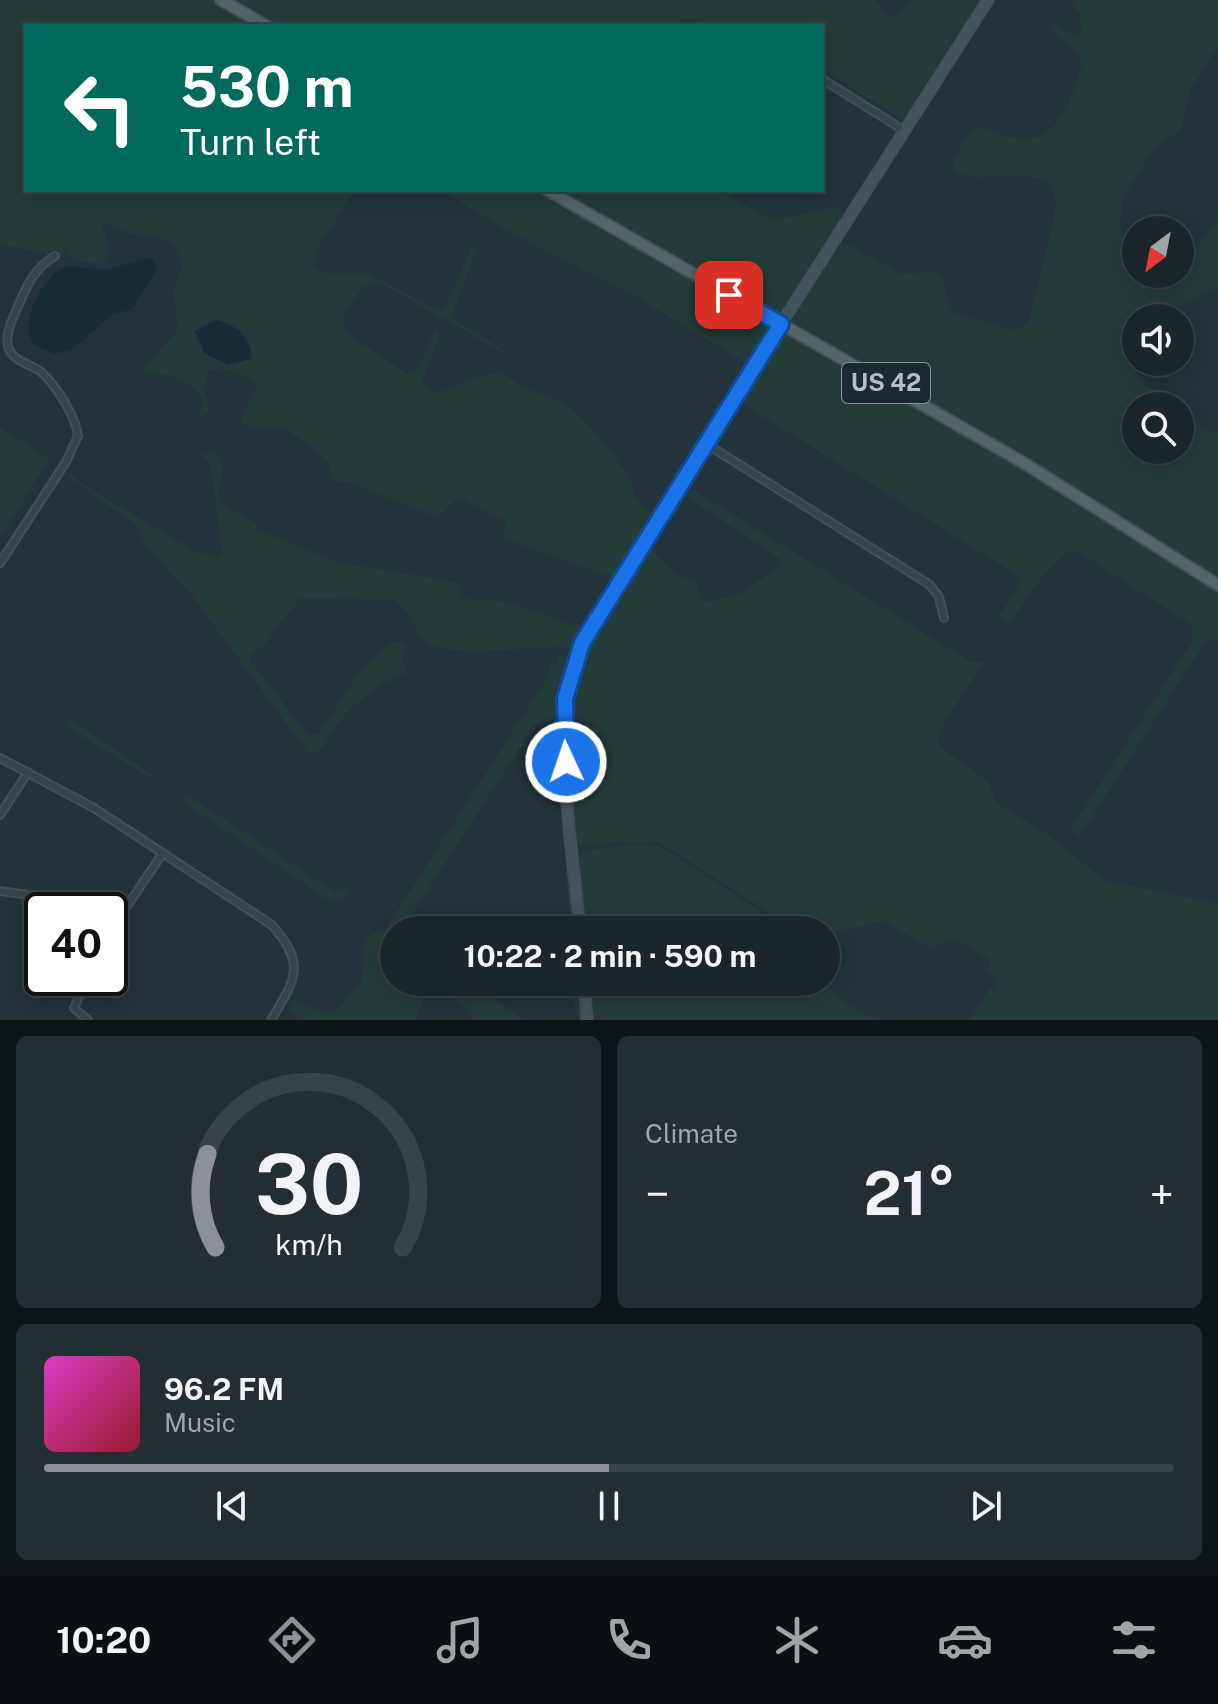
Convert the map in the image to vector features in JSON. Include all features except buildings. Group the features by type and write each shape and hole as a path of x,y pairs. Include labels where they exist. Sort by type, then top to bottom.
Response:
{"main road":[{"path":"221,0 263,24"},
{"name":"US 42","path":"550,192 1024,463 1218,585"}],"street":[{"path":"579,916 563,732 567,683 592,624 988,0"},
{"path":"824,80 905,131"},
{"path":"0,563 70,455 78,436 51,384 41,373 13,355 8,343 13,319 32,278 39,266 55,256"},
{"path":"705,443 930,585 939,597 944,618"},
{"path":"0,758 72,794 262,916 289,948 295,976 271,1020"},
{"path":"0,815 28,772"},
{"path":"128,903 163,853"},
{"path":"0,891 24,894"},
{"path":"79,996 74,1010 88,1020"},
{"path":"585,996 587,1020"}],"green space":[{"path":"0,0 219,0 261,24 24,24 24,192 354,192 315,252 316,268 323,273 369,273 436,310 445,307 471,248 478,247 451,317 538,372 377,281 362,288 343,317 347,333 409,375 416,371 435,331 438,332 440,335 422,382 435,393 486,374 499,373 561,402 603,442 628,475 638,501 654,512 745,369 743,361 633,295 506,230 444,192 549,192 776,325 616,579 503,538 506,522 459,497 442,514 435,516 348,482 333,482 329,463 292,434 277,428 249,427 240,421 257,386 235,372 209,370 204,387 209,410 204,416 197,415 204,402 187,383 159,373 142,371 178,329 173,292 182,266 178,254 167,241 101,223 108,250 102,264 72,260 65,246 63,257 0,244"},
{"path":"223,0 875,0 889,17 896,17 913,0 984,0 907,122 824,70 824,24 714,24 690,21 666,24 265,24"},
{"path":"1069,0 1218,0 1218,46 1189,92 1184,120 1178,132 1155,148 1123,197 1119,228 1122,232 1122,288 1194,288 1194,250 1218,218 1218,286 1184,304 1122,304 1122,376 1138,376 1155,392 1122,392 1122,464 1194,464 1194,421 1206,430 1218,432 1218,580 786,323 837,245 849,245 902,274 936,272 955,314 1016,330 1029,322 1057,203 1051,185 1026,176 965,175 954,170 953,160 974,126 1012,138 1031,139 1054,126 1069,103 1082,64 1075,50 1050,30 1055,23 1075,37 1082,31 1080,14"},
{"path":"554,192 722,192 774,221 833,207 849,213 780,320"},
{"path":"782,329 1029,470 1218,590 1218,640 1206,641 1080,836 1073,832 1072,827 1193,640 1191,624 1078,552 1069,551 1041,578 1010,623 999,616 1018,587 1020,577 737,400"},
{"path":"0,428 45,456 51,456 0,538"},
{"path":"215,453 222,459 221,503 257,524 256,530 337,562 459,583 460,598 507,602 586,630 576,650 563,649 561,645 551,649 486,651 438,648 418,633 404,609 394,600 301,598 273,631 264,647 257,648 249,659 308,735 319,734 370,661 395,642 406,643 402,657 407,673 359,701 320,750 308,753 190,593 146,547 135,524 67,476 71,473 79,482 192,550 219,557 222,554 212,472 208,460 200,454"},
{"path":"684,484 971,662 984,662 938,733 940,747 986,780 998,804 1045,833 1106,881 1218,904 1218,1020 970,1020 990,988 996,992 996,981 987,970 991,960 955,939 932,948 883,921 840,930 840,916 774,916 659,842 575,844 567,708 579,657 646,544 675,574 696,581 699,597 706,603 743,592 780,565 781,560 679,492"},
{"path":"557,655 572,658 562,715 566,811 561,811 555,727 542,720 532,729 411,916 394,916 547,678 550,663 559,662"},
{"path":"70,719 153,775 153,780 66,726"},
{"path":"186,794 335,892 350,887 343,900 336,903 330,901 183,802"},
{"path":"633,844 655,845 768,916 581,916 576,857 594,850"},
{"path":"565,863 570,865 575,916 570,916"},
{"path":"380,930 380,996 440,996 425,998 415,1020 309,1020 295,1015 291,1008 294,1001 328,1013 337,1011 362,980 365,938"},
{"path":"440,996 490,996 525,1020 472,1020 459,1002"},
{"path":"561,996 581,996 584,1020 579,1020 574,1001"},
{"path":"588,996 838,996 878,1020 591,1020"}],"water":[{"path":"146,258 153,260 157,269 132,309 111,315 72,350 54,354 32,344 29,334 31,312 42,289 57,272 66,266 107,270"},
{"path":"215,320 229,324 246,338 251,359 228,365 204,353 195,331"}],"route":[{"path":"566,762 563,716 567,683 582,643 781,324 729,295"}]}
